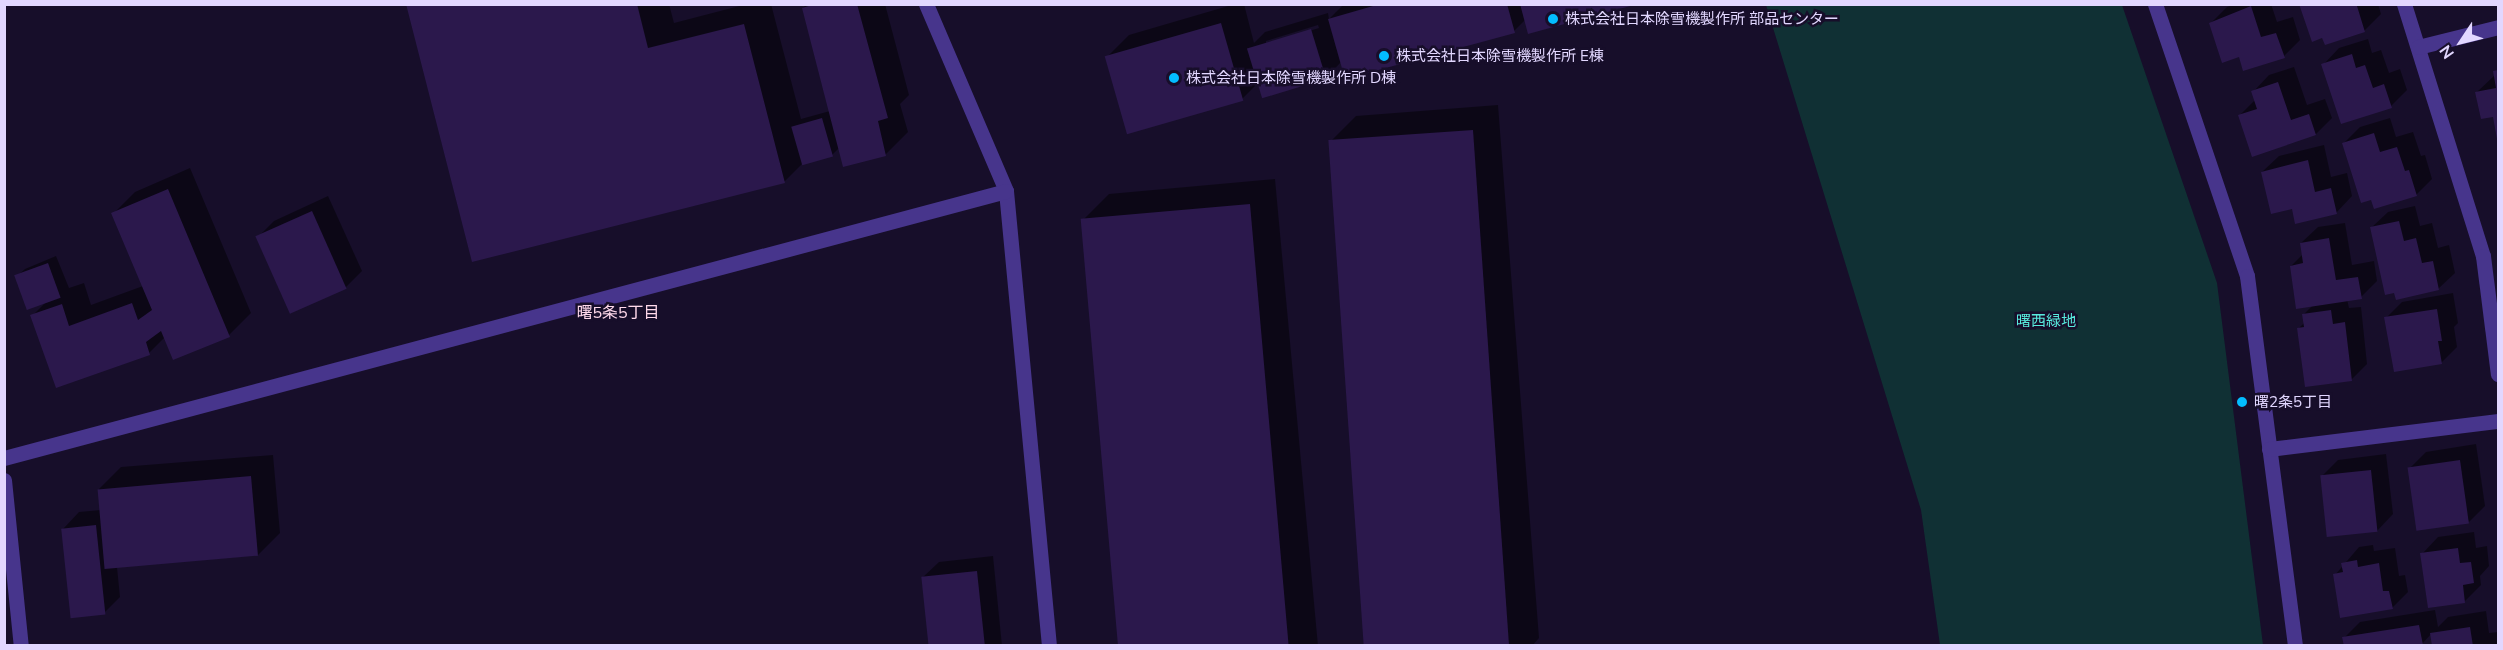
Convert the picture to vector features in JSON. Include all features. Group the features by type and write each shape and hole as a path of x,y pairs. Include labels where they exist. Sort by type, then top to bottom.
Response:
{"street":[{"path":"926,4 1006,190 1049,645"},
{"path":"2155,4 2247,276 2295,645"},
{"path":"2404,4 2483,256 2499,374"},
{"path":"2418,47 2499,27"},
{"path":"4,458 1006,190"},
{"path":"2269,449 2499,421"},
{"path":"4,480 21,645"}],"green space":[{"name":"曙西緑地","path":"1766,5 2122,5 2217,283 2263,645 1940,645 1921,510"}],"building":[{"path":"406,4 637,4 648,48 744,24 785,183 472,262"},
{"path":"815,4 857,4 888,118 878,121 886,156 843,167 802,8"},
{"name":"株式会社日本除雪機製作所 E棟","path":"1380,4 1507,4 1515,33 1345,79 1328,19"},
{"name":"株式会社日本除雪機製作所 部品センター","path":"1520,4 1634,4 1634,5 1528,34"},
{"path":"2299,4 2357,6 2365,32 2325,45 2322,38 2312,42"},
{"path":"2251,6 2261,37 2276,33 2285,58 2243,71 2239,57 2222,63 2209,23"},
{"name":"株式会社日本除雪機製作所 D棟","path":"1221,23 1243,101 1127,134 1105,56"},
{"path":"1311,29 1326,79 1262,98 1247,49"},
{"path":"2352,54 2356,68 2365,65 2373,88 2384,84 2392,108 2341,124 2321,64"},
{"path":"2498,70 2497,139 2493,117 2481,119 2475,92 2496,88 2493,71"},
{"path":"2278,82 2291,120 2309,114 2316,135 2252,157 2238,115 2257,109 2251,91"},
{"path":"822,118 833,156 802,165 791,127"},
{"path":"1473,130 1509,646 1364,646 1328,140"},
{"path":"2374,133 2380,152 2397,147 2405,171 2409,170 2417,196 2374,209 2371,200 2361,203 2342,143"},
{"path":"2308,160 2315,192 2331,188 2337,214 2295,224 2292,209 2271,214 2261,172"},
{"path":"168,189 230,337 173,360 161,331 146,342 150,355 56,388 30,315 62,304 69,326 132,303 138,320 152,310 111,213"},
{"path":"1250,204 1289,646 1118,646 1081,219"},
{"path":"312,211 347,289 290,314 255,236"},
{"path":"2399,221 2404,241 2416,238 2422,263 2433,261 2439,290 2396,300 2394,293 2385,295 2370,227"},
{"path":"2329,238 2336,280 2358,277 2362,299 2296,309 2290,266 2303,263 2300,243"},
{"path":"48,263 61,298 27,310 14,275"},
{"path":"2437,309 2442,341 2438,341 2442,364 2394,372 2384,317"},
{"path":"2331,310 2333,324 2345,322 2352,381 2305,387 2297,328 2304,327 2302,314"},
{"path":"2460,460 2469,523 2416,531 2408,467"},
{"path":"2371,470 2377,532 2327,537 2320,475"},
{"path":"251,476 258,556 105,569 98,489"},
{"path":"96,525 105,615 71,618 61,529"},
{"path":"2458,548 2460,563 2471,562 2474,583 2463,585 2465,603 2428,608 2420,553"},
{"path":"2357,560 2358,567 2379,563 2383,591 2389,591 2393,609 2340,618 2333,574 2343,572 2341,563"},
{"path":"977,571 985,646 929,646 921,577"},
{"path":"2419,625 2423,645 2344,646 2342,637"},
{"path":"2470,627 2473,646 2432,646 2430,633"}],"place":[{"name":"株式会社日本除雪機製作所 部品センター","path":"1553,19"},
{"name":"株式会社日本除雪機製作所 E棟","path":"1384,56"},
{"name":"株式会社日本除雪機製作所 D棟","path":"1174,78"},
{"name":"曙2条5丁目","path":"2242,402"}],"district":[{"name":"曙5条5丁目","path":"618,312"}]}
